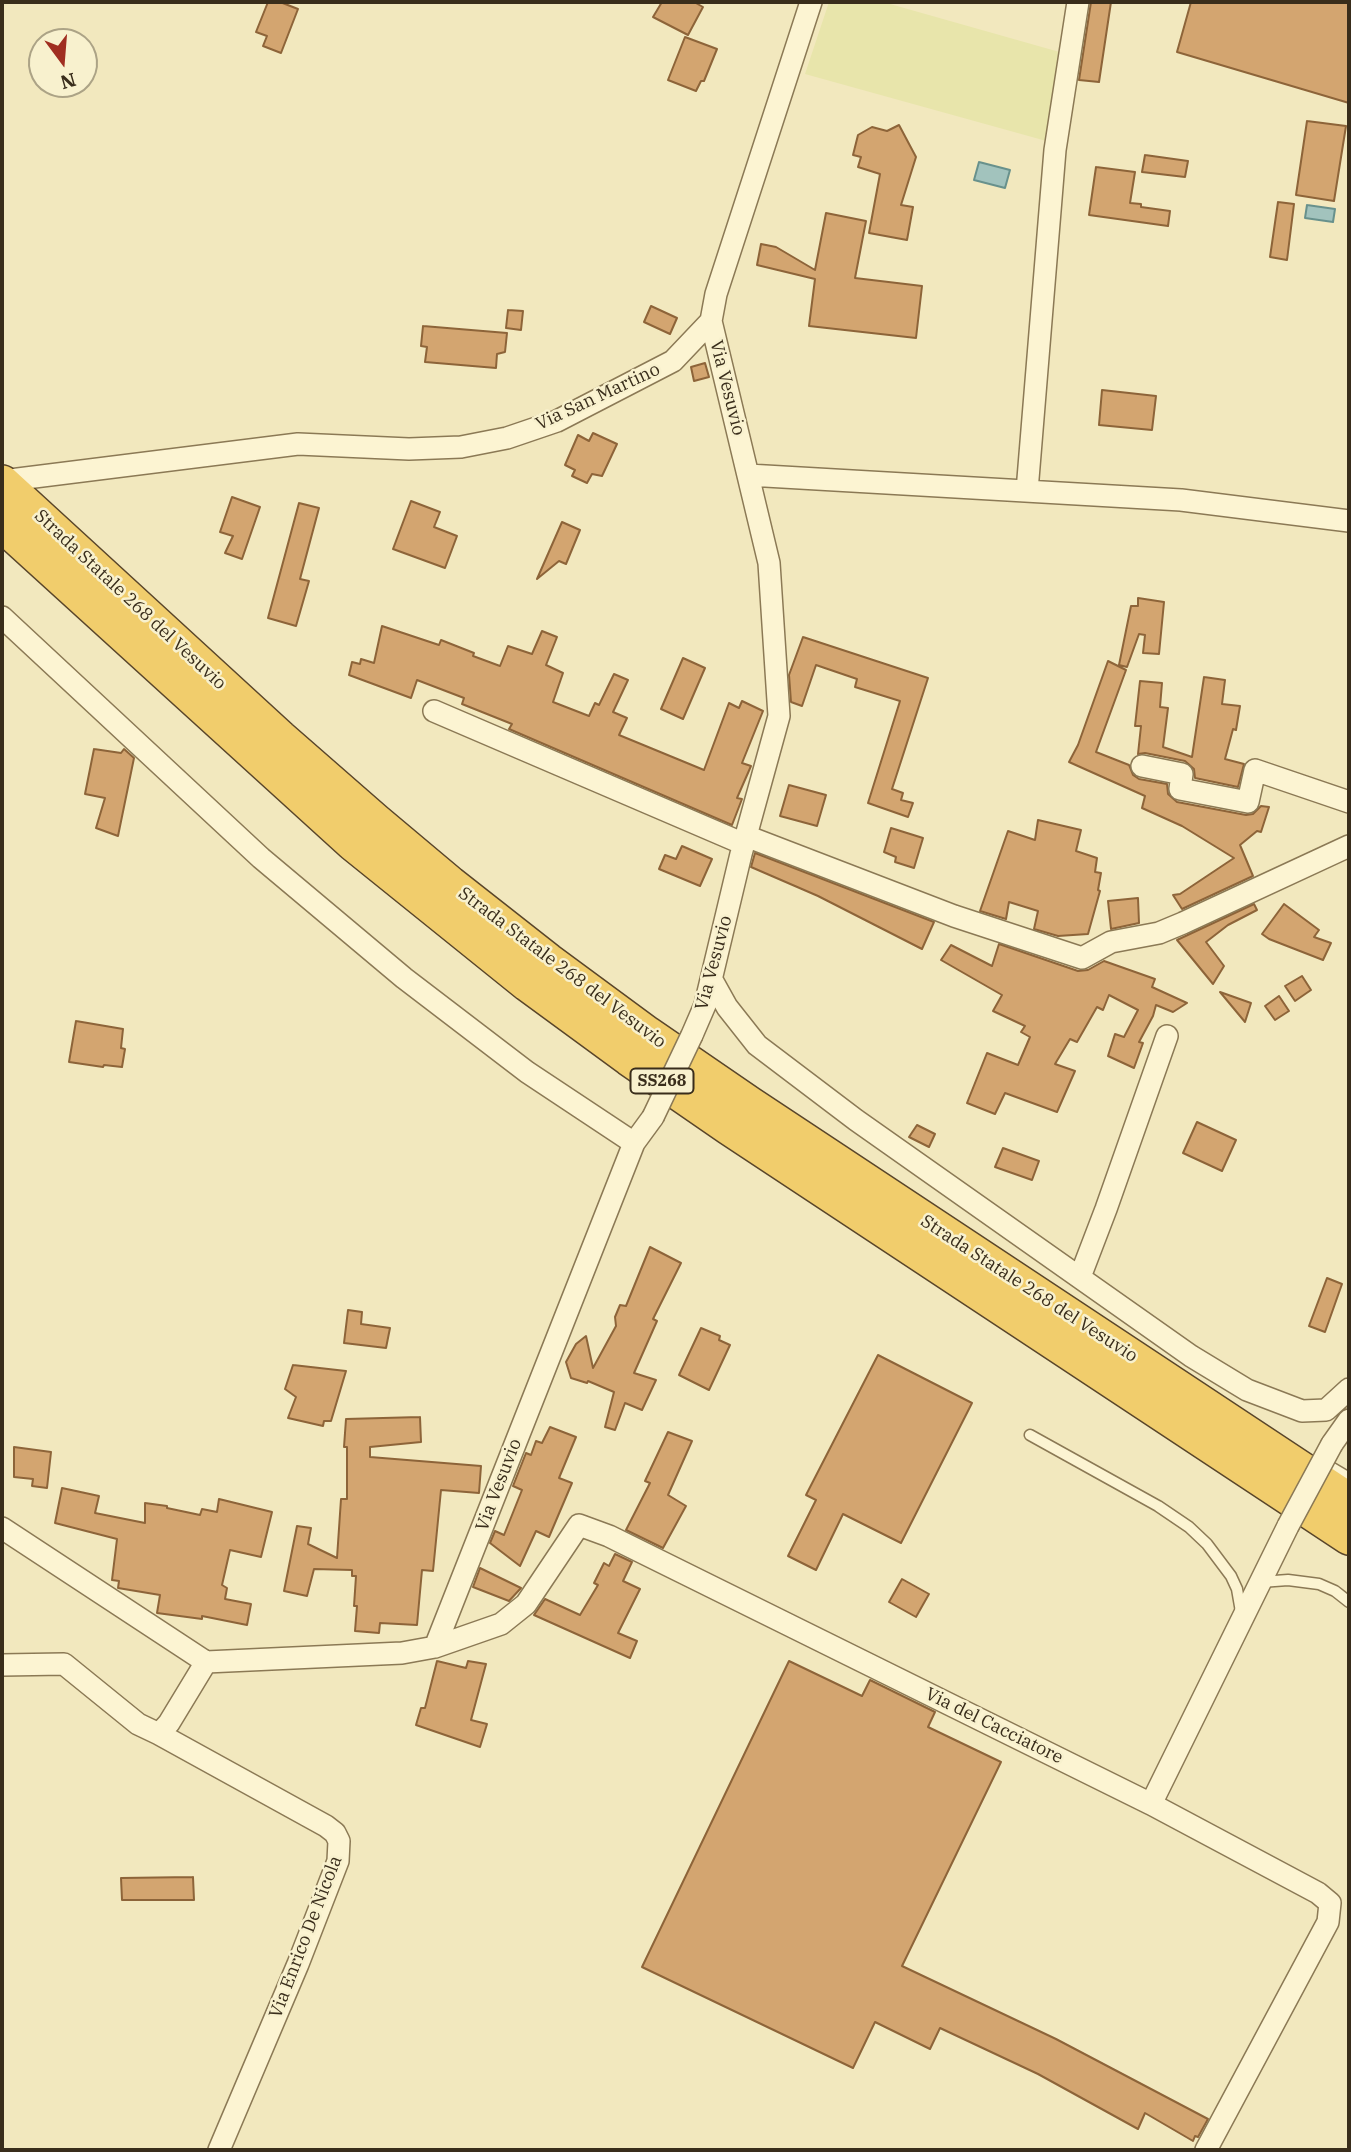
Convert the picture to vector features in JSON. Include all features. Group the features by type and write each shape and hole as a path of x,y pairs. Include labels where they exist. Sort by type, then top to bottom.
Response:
{"highway":[{"name":"Strada Statale 268 del Vesuvio","path":"2,482 280,738 450,884 548,961 749,1104 1349,1501"},
{"name":"Strada Statale 268 del Vesuvio","path":"2,524 342,834 528,984 729,1127 1349,1536"}],"street":[{"name":"Via San Martino","path":"2,482 298,444 409,449 461,447 507,438 557,421 673,362 710,321 716,293 811,2"},
{"path":"1027,491 1055,150 1078,2"},
{"name":"Via Vesuvio","path":"435,1647 634,1143 653,1117 705,1005 745,840 779,716 769,563 710,321"},
{"path":"748,475 1181,500 1349,521"},
{"path":"2,617 261,858 404,978 527,1072 634,1143"},
{"path":"435,711 745,840 954,916 1082,958 1111,942 1159,933 1183,923 1349,846"},
{"path":"1142,766 1182,774 1180,789 1248,802 1255,770 1349,802"},
{"path":"712,980 727,1007 757,1045 856,1120 1191,1356 1247,1390 1302,1411 1326,1410 1349,1389"},
{"path":"1080,1278 1167,1036"},
{"path":"1151,1804 1288,1526 1332,1444 1349,1420"},
{"name":"Via del Cacciatore","path":"435,1647 501,1624 526,1604 579,1525 609,1536 1151,1804 1318,1893 1330,1903 1328,1922 1206,2150"},
{"path":"2,1528 204,1666 402,1654 435,1647"},
{"name":"Via Enrico De Nicola","path":"2,1665 64,1664 138,1724 164,1729 326,1826 335,1833 339,1841 338,1861 298,1965 219,2150"},
{"path":"164,1729 204,1666"}],"lane":[{"path":"1233,1424 1290,1447"},
{"path":"1030,1435 1158,1506 1189,1527 1207,1544 1231,1576 1240,1601 1241,1622"},
{"path":"1312,1456 1349,1478"},
{"path":"1261,1582 1288,1580 1319,1584 1335,1591 1349,1602"}],"shaded area":[{"path":"829,2 883,2 1063,53 1050,142 805,74"}],"water":[{"path":"979,162 1010,170 1005,188 974,180"},
{"path":"1307,205 1335,209 1333,222 1305,218"}],"building":[{"path":"268,2 280,2 298,9 281,53 263,46 267,36 256,32"},
{"path":"662,2 694,2 703,7 688,35 653,17"},
{"path":"1091,2 1111,2 1099,82 1079,80"},
{"path":"1191,2 1349,2 1349,103 1177,52"},
{"path":"685,37 717,49 704,81 701,81 696,91 668,80"},
{"path":"1307,121 1346,126 1334,201 1296,195"},
{"path":"899,125 916,157 901,205 913,207 907,240 869,233 880,174 858,167 861,157 853,155 858,135 872,127 887,131"},
{"path":"1145,155 1188,161 1185,177 1142,172"},
{"path":"1096,167 1135,172 1130,203 1170,211 1168,226 1089,215"},
{"path":"1278,202 1294,204 1287,260 1270,257"},
{"path":"826,213 866,221 855,278 922,286 916,338 809,326 815,279 757,265 761,244 776,247 815,270"},
{"path":"651,306 677,318 670,334 644,322"},
{"path":"508,310 523,311 521,330 506,328"},
{"path":"423,326 507,333 505,352 497,354 496,368 425,362 427,347 421,346"},
{"path":"705,363 709,377 694,381 691,367"},
{"path":"1102,390 1156,396 1152,430 1099,425"},
{"path":"593,433 617,444 602,476 592,474 587,483 572,476 575,470 565,465 578,435 589,441"},
{"path":"232,497 260,507 242,559 225,553 233,536 220,532"},
{"path":"411,501 440,512 434,527 457,536 445,568 393,549"},
{"path":"299,503 319,508 300,579 309,581 296,626 268,618"},
{"path":"562,522 580,530 566,564 559,561 537,579"},
{"path":"1138,598 1164,602 1159,654 1143,653 1145,635 1139,634 1127,667 1119,665 1131,606 1138,606"},
{"path":"382,626 439,645 441,640 500,666 508,646 532,654 542,631 557,637 546,665 563,673 553,702 589,716 595,703 599,705 614,674 628,680 613,712 627,718 619,735 704,770 729,703 739,708 742,701 763,711 742,763 751,766 737,798 742,799 732,825 509,729 512,724 462,704 464,698 417,680 411,698 349,675 352,662 360,664 361,659 374,663"},
{"path":"803,637 928,678 892,789 903,793 901,800 913,803 908,817 868,803 900,701 855,687 857,679 816,665 802,706 791,702 789,675"},
{"path":"683,658 705,668 683,719 661,709"},
{"path":"1108,661 1126,670 1096,752 1129,765 1133,775 1139,779 1167,784 1168,794 1177,802 1246,815 1253,814 1261,806 1269,807 1261,832 1257,831 1240,845 1253,876 1182,909 1173,895 1180,894 1234,858 1182,826 1142,808 1145,796 1069,762 1078,745"},
{"path":"1204,677 1225,680 1222,704 1240,706 1236,730 1233,729 1225,759 1244,764 1238,787 1195,778 1194,769 1185,761 1138,754 1141,726 1135,726 1140,681 1162,683 1160,707 1168,708 1163,747 1192,757"},
{"path":"94,749 121,753 124,749 134,758 118,836 96,828 105,798 85,794"},
{"path":"789,785 826,795 817,826 780,816"},
{"path":"1038,820 1081,830 1076,851 1097,858 1095,872 1101,873 1100,891 1088,934 1058,936 1034,929 1038,911 1009,902 1006,919 980,911 1008,831 1035,840"},
{"path":"891,828 923,838 914,868 895,862 896,857 884,852"},
{"path":"682,846 712,859 700,886 659,869 665,855 676,859"},
{"path":"755,853 934,922 922,949 818,896 751,867"},
{"path":"1138,898 1139,923 1111,929 1108,901"},
{"path":"1254,904 1257,910 1228,925 1206,942 1224,966 1213,984 1177,940"},
{"path":"1284,904 1319,930 1314,937 1331,943 1323,960 1262,934"},
{"path":"999,944 1078,971 1088,970 1104,961 1155,979 1152,987 1187,1003 1173,1012 1156,1005 1139,1042 1143,1043 1134,1068 1108,1056 1115,1034 1124,1037 1138,1010 1109,995 1103,1010 1097,1007 1077,1042 1070,1039 1055,1064 1075,1071 1057,1112 1005,1093 995,1114 967,1103 987,1053 1018,1065 1030,1037 1021,1032 1025,1026 993,1011 1002,995 941,960 951,945 992,966"},
{"path":"1302,976 1311,990 1295,1001 1285,986"},
{"path":"1220,992 1251,1003 1245,1022"},
{"path":"1279,996 1289,1011 1275,1020 1265,1006"},
{"path":"76,1021 123,1029 121,1048 125,1049 122,1067 69,1062"},
{"path":"1197,1122 1236,1140 1222,1171 1183,1153"},
{"path":"917,1125 935,1134 929,1147 909,1137"},
{"path":"1003,1148 1039,1161 1032,1180 995,1167"},
{"path":"650,1247 681,1263 653,1319 657,1321 634,1373 656,1380 642,1410 625,1403 615,1430 605,1427 614,1392 588,1381 587,1383 571,1378 566,1362 576,1344 586,1336 593,1368 616,1326 615,1317 620,1305 626,1306"},
{"path":"1327,1278 1342,1284 1325,1332 1309,1326"},
{"path":"348,1310 362,1312 361,1324 390,1328 386,1348 344,1343"},
{"path":"701,1328 720,1336 719,1340 730,1345 709,1390 679,1375"},
{"path":"878,1355 972,1403 901,1543 843,1514 816,1570 788,1556 816,1500 806,1495"},
{"path":"293,1365 346,1371 331,1421 324,1421 323,1426 288,1418 296,1397 285,1389"},
{"path":"420,1417 421,1442 370,1447 370,1457 481,1466 479,1493 441,1490 433,1571 422,1570 417,1625 380,1623 379,1633 355,1631 356,1576 352,1576 352,1570 314,1569 307,1596 284,1591 297,1526 311,1528 308,1544 337,1558 341,1499 347,1499 347,1447 344,1447 346,1419"},
{"path":"550,1427 576,1437 559,1478 572,1483 549,1537 536,1531 520,1566 490,1543 495,1531 504,1535 522,1490 513,1486 526,1453 531,1455 536,1441 542,1443"},
{"path":"668,1432 692,1441 668,1495 686,1506 663,1548 626,1530 650,1483 645,1481"},
{"path":"14,1447 51,1452 47,1488 32,1486 33,1479 14,1477"},
{"path":"62,1488 99,1496 95,1513 145,1523 145,1503 200,1515 202,1509 217,1512 219,1499 272,1512 261,1557 230,1550 222,1585 227,1588 225,1599 251,1604 247,1625 202,1616 202,1619 157,1613 160,1595 118,1588 119,1581 112,1580 117,1539 55,1523"},
{"path":"615,1554 632,1562 623,1581 640,1589 618,1633 637,1641 630,1658 534,1615 545,1599 580,1615 598,1585 594,1583 604,1563 609,1566"},
{"path":"480,1568 521,1588 509,1601 473,1587"},
{"path":"902,1579 929,1594 916,1617 889,1602"},
{"path":"437,1661 466,1668 468,1661 486,1664 471,1720 487,1724 480,1747 416,1725 421,1708 425,1708"},
{"path":"789,1661 862,1696 870,1680 935,1712 928,1727 1001,1762 902,1966 1056,2039 1208,2119 1198,2137 1195,2136 1193,2141 1145,2113 1138,2129 1038,2074 940,2028 930,2049 875,2022 853,2068 642,1967"},
{"path":"193,1877 194,1900 122,1900 121,1878"}]}
